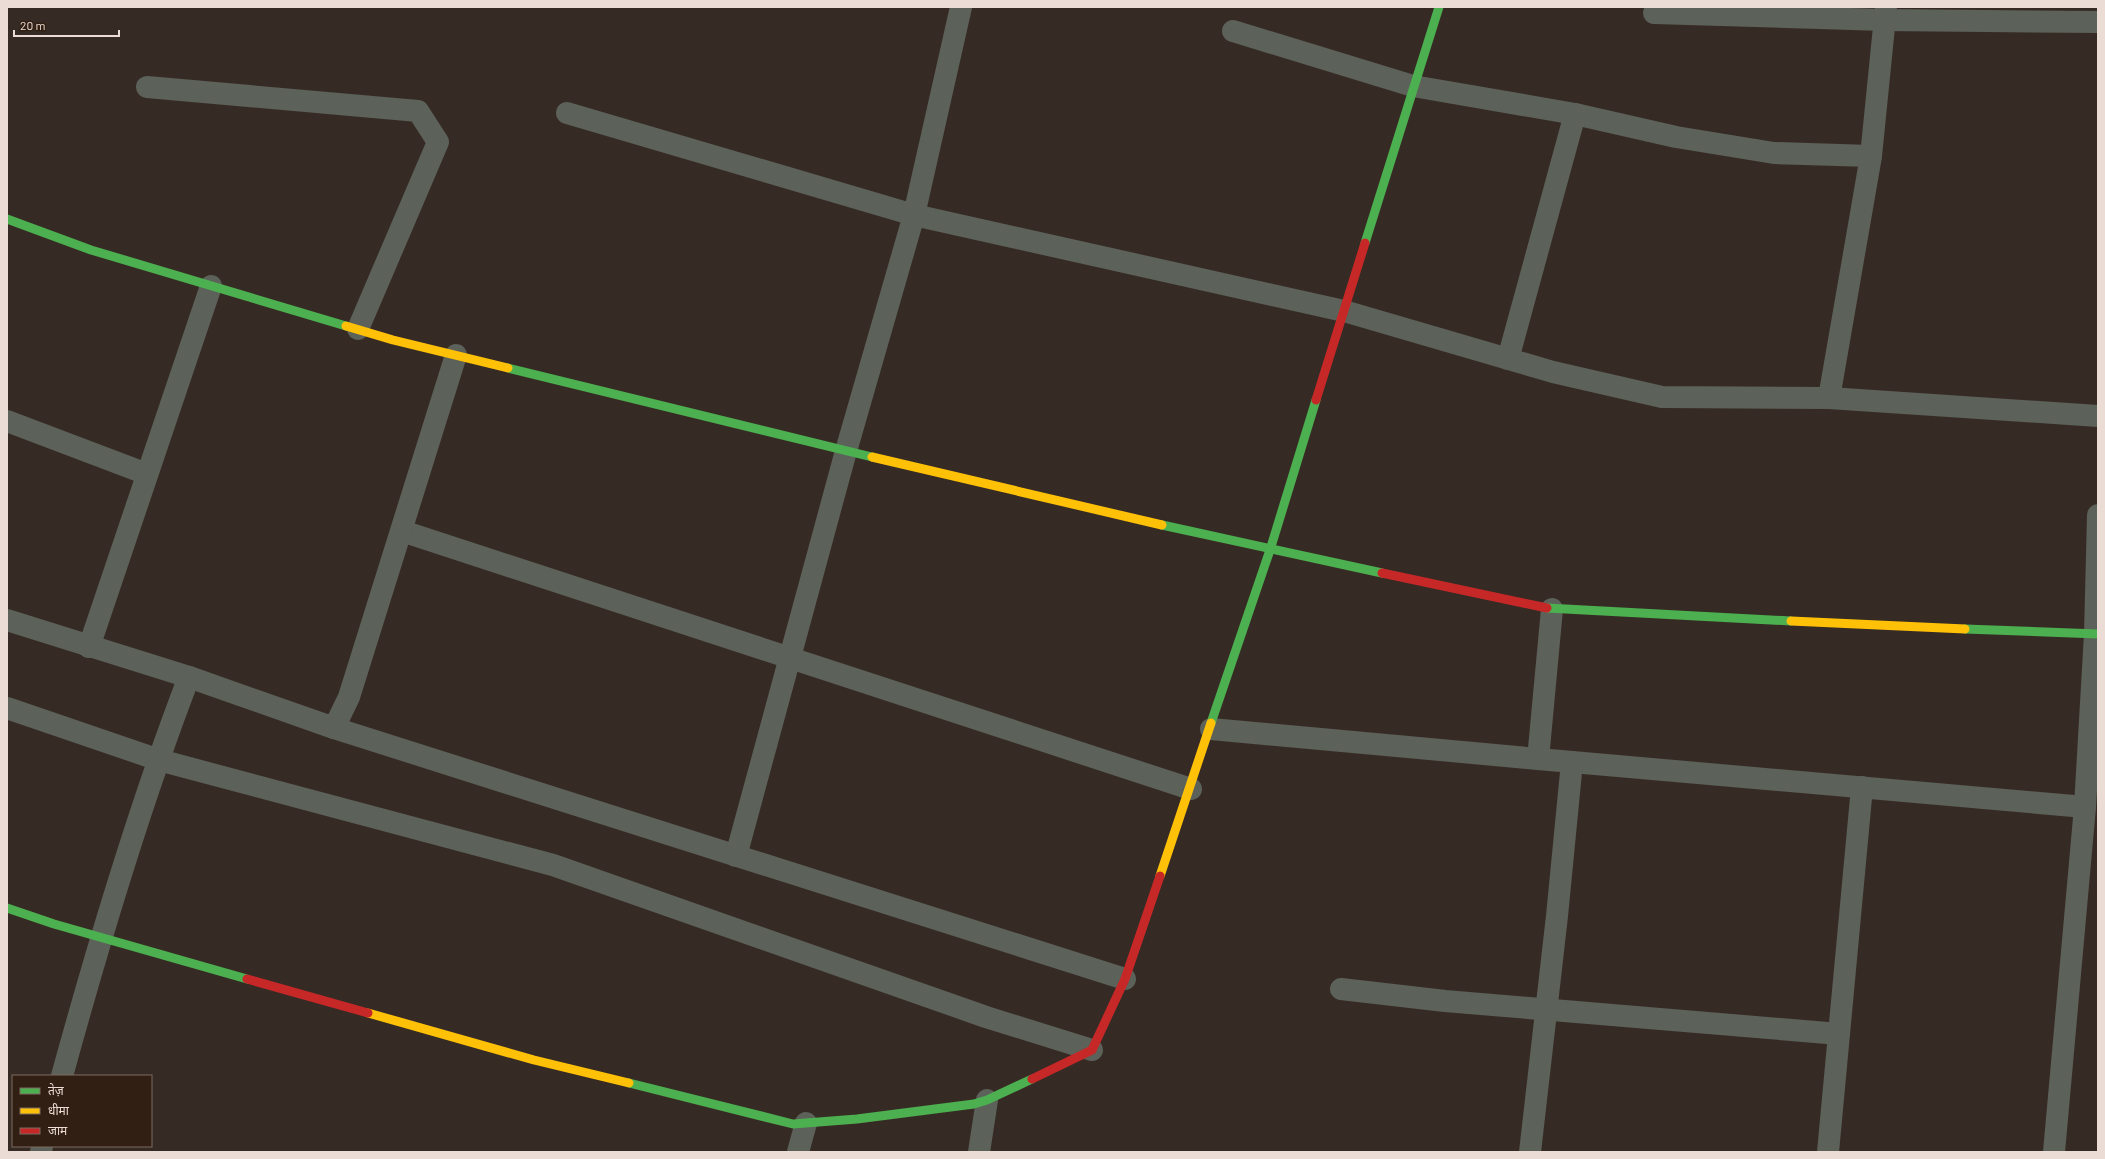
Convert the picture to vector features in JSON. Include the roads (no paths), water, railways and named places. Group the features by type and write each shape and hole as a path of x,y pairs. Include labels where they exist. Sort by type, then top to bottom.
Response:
{"street":[{"path":"736,856 846,451 914,215 961,7"},
{"path":"7,908 54,924 534,1060 793,1124 857,1119 974,1104 987,1100 1092,1050 1125,980 1211,728 1270,550 1413,86 1439,7"},
{"path":"1654,13 1885,14 2098,22"},
{"path":"1829,398 1870,156 1885,14"},
{"path":"1234,31 1413,86 1575,114 1676,137 1774,153 1870,156"},
{"path":"148,87 418,111 438,142 358,330"},
{"path":"567,113 914,215 1344,311 1552,372 1662,397 1829,398 2098,416"},
{"path":"1508,359 1575,114"},
{"path":"7,219 92,250 358,330 456,355 846,451 1270,550 1552,609 1801,622 2097,634"},
{"path":"89,647 211,286"},
{"path":"334,728 349,697 456,355"},
{"path":"7,421 147,474"},
{"path":"2054,1152 2085,806 2097,634 2098,515"},
{"path":"402,531 790,656 1190,789"},
{"path":"1538,759 1552,609"},
{"path":"7,620 89,647 189,677 334,728 1125,980"},
{"path":"62,1075 101,937 158,760 189,677"},
{"path":"7,708 158,760 553,865 986,1017 1092,1050"},
{"path":"1211,728 1538,759 2085,806"},
{"path":"1530,1152 1547,1009 1572,762"},
{"path":"1828,1152 1862,787"},
{"path":"1340,989 1446,1001 1839,1034"},
{"path":"980,1152 987,1100"},
{"path":"798,1152 806,1123"}]}
